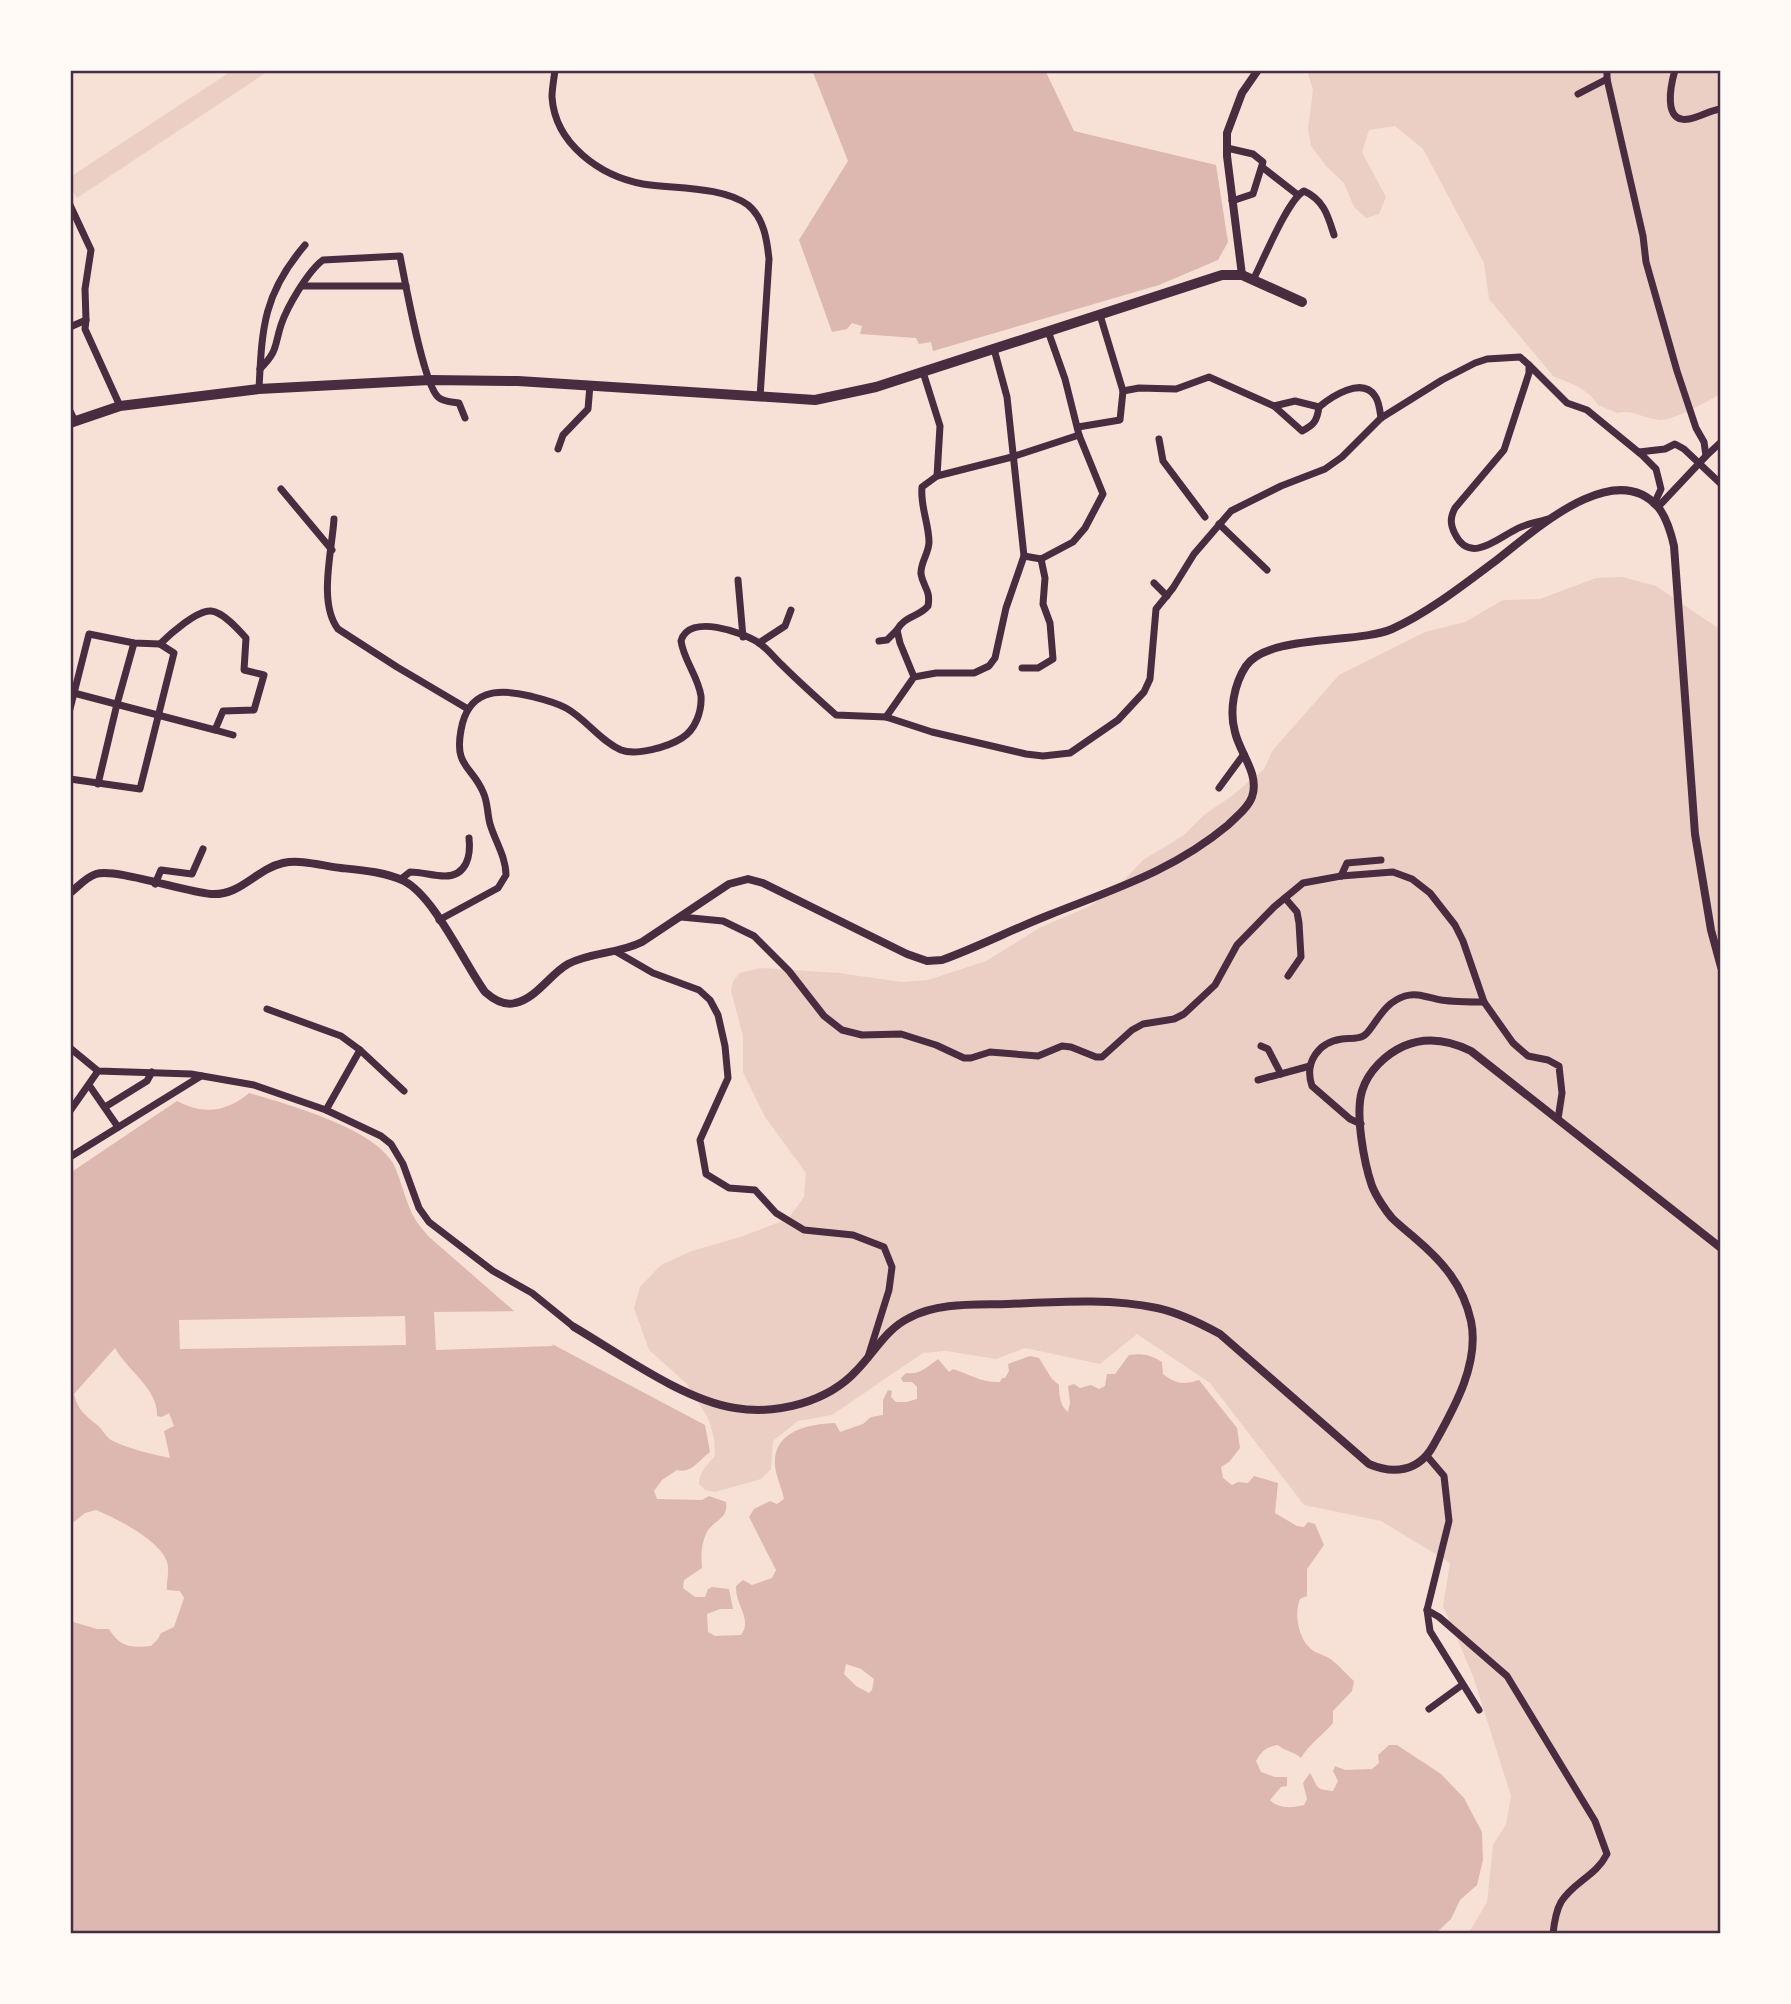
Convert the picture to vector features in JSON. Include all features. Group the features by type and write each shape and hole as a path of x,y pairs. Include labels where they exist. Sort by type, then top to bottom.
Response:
{"main road":[{"path":"72,418 120,406 259,389 430,380 518,381 815,400 876,387 1229,274 1242,275 1302,302"}],"street":[{"path":"555,70 552,97 557,116 566,136 578,152 594,164 606,172 642,184 726,195 750,207 760,218 768,244 769,259 760,397"},
{"path":"1242,275 1227,133 1242,93 1258,70"},
{"path":"1608,70 1606,79 1643,236 1646,262 1681,383 1696,428 1704,442 1706,456"},
{"path":"1675,70 1670,100 1677,116 1692,119 1721,109"},
{"path":"1578,94 1606,79"},
{"path":"1227,148 1253,154 1263,162 1253,194 1233,201"},
{"path":"1262,167 1298,195"},
{"path":"1253,280 1283,219 1298,195 1304,191 1321,203 1334,235"},
{"path":"70,205 90,250 85,289 85,329 120,406"},
{"path":"259,389 268,306 286,268 305,245"},
{"path":"260,369 273,357 281,325 302,286 318,264 323,260 400,256 421,354 436,395 440,399 459,403 465,418"},
{"path":"302,286 406,286"},
{"path":"878,640 887,640 906,619 921,613 928,606 928,589 921,575 929,544 921,498 922,487 937,476 1012,457 1079,431 1120,420 1124,391 1100,315"},
{"path":"70,327 86,320"},
{"path":"1024,556 1041,559 1079,537 1103,494 1079,431 1048,331"},
{"path":"886,717 914,677 936,673 974,673 989,666 995,658 1006,608 1024,556 1007,397 994,349"},
{"path":"439,920 498,888 506,875 490,824 486,798 465,767 461,756 460,731 468,709 476,700 496,692 517,693 550,701 566,708 622,751 640,753 681,739 689,732 697,718 701,695 681,641 690,629 702,626 759,643 836,715 886,717 932,732 1044,757 1070,753 1118,720 1148,686 1154,613 1194,554 1237,506 1325,469 1342,457 1381,418 1442,380 1475,363 1499,357 1520,357 1567,403 1587,410 1639,452 1656,469 1661,489 1656,505"},
{"path":"1529,365 1524,394 1504,450 1455,508 1451,524 1463,544 1484,548 1519,527 1548,519"},
{"path":"923,372 940,426 937,476"},
{"path":"1124,391 1139,388 1176,389 1209,377 1274,406 1301,431 1314,425 1319,407 1339,393 1362,387 1376,397 1381,418"},
{"path":"558,449 564,435 588,409 590,385"},
{"path":"1274,406 1295,401 1319,407"},
{"path":"1159,439 1163,461 1205,517"},
{"path":"1656,505 1721,442"},
{"path":"1639,452 1665,449 1675,444 1685,449 1721,484"},
{"path":"281,489 332,551"},
{"path":"70,893 97,874 115,875 194,892 220,894 241,887 270,868 296,862 401,879 423,896 485,992 506,1003 518,1003 533,994 555,973 578,959 627,949 642,942 729,884 748,879 783,892 907,954 927,961 942,960 1145,878 1191,853 1228,824 1250,800 1254,788 1253,775 1235,733 1233,715 1235,693 1246,666 1256,656 1322,639 1375,635 1392,629 1450,593 1548,519 1595,495 1610,491 1631,492 1656,505 1671,533 1676,561 1695,834 1711,930 1721,967"},
{"path":"334,519 327,595 329,614 338,629 468,709"},
{"path":"1219,524 1267,570"},
{"path":"1022,667 1038,668 1053,659 1050,624 1043,604 1045,578 1041,559"},
{"path":"738,580 743,637"},
{"path":"1154,583 1167,596"},
{"path":"759,643 785,626 792,610"},
{"path":"160,643 208,611 217,613 246,638 244,670 264,675 254,710 223,711 215,730"},
{"path":"897,630 914,677"},
{"path":"70,709 89,634 134,643 160,643 174,653 140,789 70,779"},
{"path":"98,784 134,643"},
{"path":"72,693 233,735"},
{"path":"1219,788 1244,754"},
{"path":"401,879 410,872 445,876 456,874 470,857 469,838"},
{"path":"155,884 161,870 192,874 204,849"},
{"path":"1341,876 1348,863 1381,860"},
{"path":"681,917 723,921 754,936 789,971 824,1016 842,1030 862,1035 901,1034 936,1045 964,1058 990,1052 1038,1056 1062,1046 1071,1046 1102,1057 1132,1030 1143,1024 1174,1019 1184,1014 1215,985 1237,945 1303,883 1341,876 1392,872 1412,879 1430,894 1455,925 1484,1002 1494,1019 1521,1051 1559,1066 1562,1093 1558,1119"},
{"path":"1285,898 1297,912 1299,923 1300,957 1288,976"},
{"path":"615,951 653,973 699,990 710,1000 718,1015 728,1078 700,1140 706,1174 729,1188 755,1190 776,1213 804,1230 853,1235 884,1247 892,1267 889,1290 867,1358"},
{"path":"1361,1124 1350,1119 1315,1091 1310,1080 1310,1066 1316,1052 1329,1042 1366,1034 1378,1015 1406,996 1421,995 1440,1000 1484,1002"},
{"path":"267,1009 341,1036 404,1091"},
{"path":"70,1048 98,1071 201,1076 254,1085 326,1110 370,1130 391,1144 403,1164 419,1208 429,1222 493,1271 532,1293 574,1327 676,1386 709,1401 736,1409 786,1407 834,1390 857,1371 893,1328 921,1312 951,1306 1090,1302 1153,1308 1192,1319 1220,1334 1369,1464 1394,1471 1420,1463 1451,1414 1469,1366 1472,1324 1466,1302 1455,1280 1444,1265 1391,1217 1373,1188 1361,1124 1362,1090 1381,1061 1411,1043 1438,1039 1471,1051 1721,1248"},
{"path":"1261,1046 1268,1049 1282,1074"},
{"path":"326,1110 360,1050"},
{"path":"1258,1080 1310,1066"},
{"path":"70,1111 98,1071"},
{"path":"105,1107 147,1081 152,1072"},
{"path":"70,1157 201,1076"},
{"path":"89,1085 118,1127"},
{"path":"1427,1455 1444,1476 1449,1521 1427,1610 1430,1631 1479,1710"},
{"path":"1427,1610 1483,1653 1507,1676 1601,1834 1607,1854 1601,1866 1560,1903 1553,1934"},
{"path":"1429,1709 1462,1685"}],"shaded area":[{"path":"233,70 270,70 77,198 70,188 70,177"},
{"path":"812,70 1045,70 1074,131 1216,165 1228,242 1218,260 1159,285 933,351 931,342 919,344 916,338 860,334 862,326 852,323 847,329 832,332 799,240 848,161"},
{"path":"1307,70 1721,70 1721,394 1682,414 1660,420 1628,412 1617,413 1598,405 1577,386 1553,376 1489,299 1484,263 1423,149 1395,126 1369,130 1362,152 1386,197 1379,214 1366,218 1354,207 1344,183 1326,166 1311,146 1308,129 1313,90"},
{"path":"1623,577 1656,586 1721,630 1721,1934 1468,1934 1487,1902 1493,1845 1506,1824 1511,1796 1473,1676 1443,1606 1450,1563 1381,1521 1304,1505 1210,1383 1137,1334 1100,1364 1025,1348 996,1359 946,1351 923,1353 832,1415 798,1421 773,1441 771,1469 761,1479 715,1492 705,1490 699,1484 700,1476 715,1456 714,1438 708,1418 686,1383 649,1350 634,1308 640,1287 661,1265 692,1251 788,1219 804,1197 806,1173 765,1117 743,1072 743,1036 731,991 733,981 740,973 761,968 839,973 901,982 928,980 986,961 1041,927 1090,906 1120,884 1143,860 1184,835 1204,815 1264,769 1273,750 1339,675 1425,632 1465,622 1503,600 1540,599 1596,578"},
{"path":"249,1093 328,1119 349,1128 383,1150 393,1163 412,1212 428,1236 552,1344 705,1425 710,1452 690,1468 677,1470 662,1480 654,1491 657,1499 702,1500 709,1496 726,1502 725,1513 704,1538 702,1568 684,1580 683,1588 695,1597 705,1597 708,1589 712,1587 729,1589 733,1609 720,1609 707,1614 708,1632 715,1636 741,1635 744,1629 736,1586 743,1580 752,1585 772,1578 776,1570 749,1517 754,1509 770,1501 777,1504 784,1499 775,1459 778,1448 791,1433 812,1426 835,1423 840,1432 863,1424 871,1417 883,1415 883,1400 888,1390 892,1391 891,1397 896,1402 917,1399 917,1387 912,1382 903,1382 901,1378 906,1373 923,1370 938,1359 949,1372 953,1369 981,1380 1000,1382 1009,1371 1008,1364 1030,1356 1039,1358 1059,1385 1062,1403 1068,1412 1068,1386 1074,1384 1080,1388 1091,1385 1099,1389 1105,1386 1107,1374 1115,1374 1129,1355 1146,1355 1162,1362 1163,1374 1176,1382 1199,1380 1237,1428 1240,1448 1229,1462 1221,1467 1223,1478 1232,1485 1238,1482 1248,1483 1254,1476 1278,1483 1275,1513 1297,1526 1304,1527 1308,1522 1315,1524 1324,1545 1307,1569 1307,1596 1300,1599 1297,1611 1300,1631 1311,1649 1332,1660 1354,1681 1352,1691 1333,1711 1333,1723 1301,1758 1278,1745 1265,1750 1258,1757 1256,1761 1261,1772 1275,1777 1287,1777 1287,1786 1281,1787 1270,1800 1286,1807 1304,1805 1307,1799 1303,1783 1310,1773 1319,1788 1333,1791 1338,1781 1333,1771 1335,1766 1345,1770 1372,1769 1379,1763 1378,1755 1389,1745 1397,1745 1441,1774 1464,1798 1482,1832 1483,1860 1477,1885 1460,1900 1451,1919 1435,1934 70,1934 70,1621 97,1629 109,1629 117,1640 126,1645 151,1646 161,1633 174,1627 184,1598 180,1591 167,1590 168,1565 163,1554 137,1531 96,1510 85,1513 70,1525 70,1173 177,1101 205,1110 223,1108","holes":["115,1348 148,1389 157,1416 162,1417 169,1413 174,1426 164,1431 170,1458 132,1449 111,1440 77,1404 74,1394","846,1664 861,1669 874,1679 869,1693 856,1686 844,1674"]}],"pier":[{"path":"521,1311 549,1336 553,1346 436,1350 434,1312"},
{"path":"405,1316 406,1345 180,1349 179,1320"}]}
